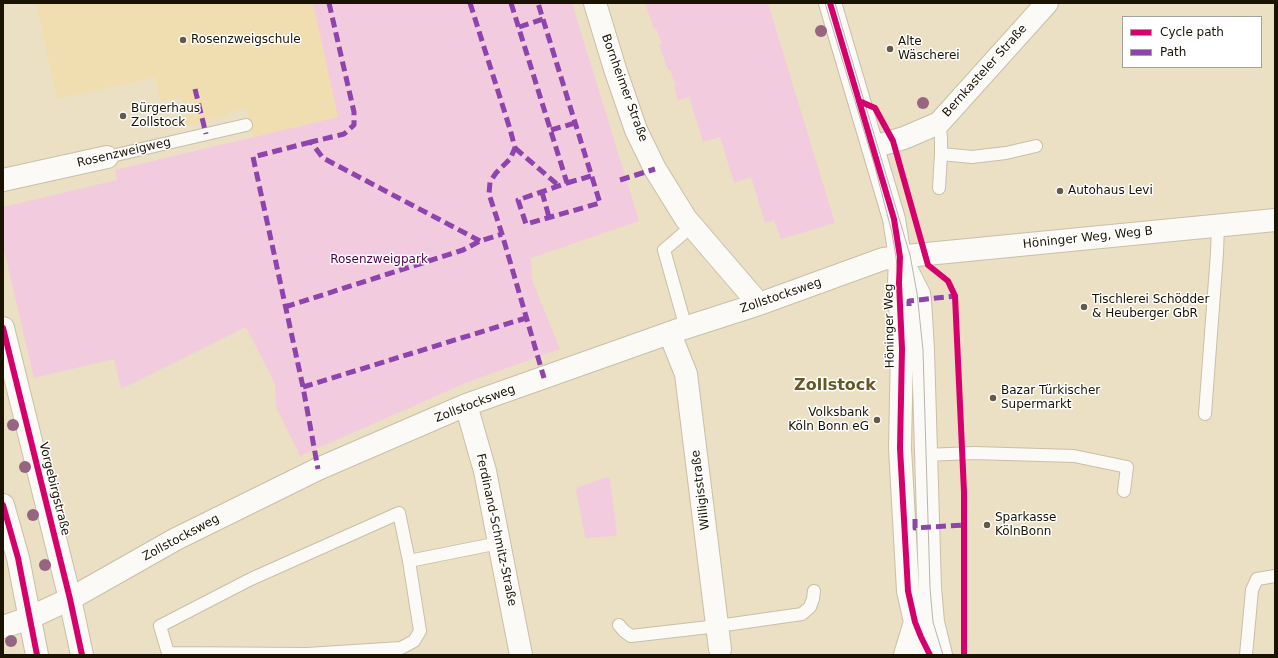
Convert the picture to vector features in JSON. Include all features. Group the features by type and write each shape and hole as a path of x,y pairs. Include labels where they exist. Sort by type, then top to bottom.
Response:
{"street":[{"name":"Bornheimer Straße","path":"595,3 615,69 636,130 655,170 686,219 759,304"},
{"name":"Höninger Weg","path":"830,3 894,219 900,256 902,349 900,448 908,591 915,622 930,655"},
{"name":"Bernkasteler Straße","path":"873,147 904,138 938,123 1047,3"},
{"name":"Rosenzweigweg","path":"3,180 107,157"},
{"name":"Höninger Weg, Weg B","path":"900,256 1275,220"},
{"name":"Höninger Weg","path":"900,256 919,294 920,300 923,350 930,588 934,622 941,655"},
{"name":"Zollstocksweg","path":"3,627 29,618 70,599 176,539 318,469 466,405 759,304 884,259 900,256"},
{"name":"Vorgebirgstraße","path":"3,328 70,599 82,655"},
{"name":"Willigisstraße","path":"678,331 686,374 720,649"},
{"name":"Ferdinand-Schmitz-Straße","path":"466,405 485,472 521,655"},
{"path":"3,505 18,558 37,655"},
{"path":"905,655 915,622"}],"lane":[{"path":"938,123 941,137 939,188"},
{"name":"Rosenzweigweg","path":"107,157 246,125"},
{"path":"941,154 972,157 1006,153 1036,146"},
{"path":"1205,414 1217,260 1218,225"},
{"path":"678,331 664,250 692,226"},
{"path":"925,455 974,453 1074,456 1127,467 1124,491"},
{"path":"399,513 409,561 420,631 414,641 400,648 308,654 168,653 160,626 251,579 399,513"},
{"path":"409,561 499,543"},
{"path":"1246,655 1252,590 1257,579 1275,576"},
{"path":"619,625 631,636 802,614 810,607 814,591"}],"shaded area":[{"name":"Rosenzweigschule","path":"36,3 313,3 339,117 253,137 247,108 227,113 228,115 187,125 181,97 161,101 155,77 57,99"}],"green space":[{"name":"Rosenzweigpark","path":"313,3 572,3 639,221 531,258 532,280 560,349 468,382 300,456 276,407 275,384 246,327 121,389 114,359 34,378 3,246 3,207 117,180 115,170 338,117"},
{"path":"645,3 768,3 835,223 781,239 774,220 765,223 751,177 734,183 720,137 703,142 689,97 678,100 674,87 676,86 670,70 668,70 659,45 662,44 656,28 654,29"},
{"path":"608,477 610,478 617,534 615,536 587,538 585,537 576,490 578,487"}],"tram line":[{"path":"825,3 875,167 892,233 896,257 901,303 902,349 900,448 908,591 915,622 924,639 929,655"},
{"path":"835,3 910,255 917,293 923,350 930,588 933,622 943,655"}],"marked path":[{"path":"329,3 354,112 354,125 344,134 311,142 323,158 480,241"},
{"path":"470,3 515,148 510,159 496,173 490,182 489,194 544,378"},
{"path":"511,3 567,183 518,200 526,224 600,203 538,3"},
{"path":"519,27 543,19"},
{"path":"195,89 206,134"},
{"path":"551,130 575,123"},
{"path":"311,142 253,157 303,387 318,469"},
{"path":"515,148 559,186"},
{"path":"620,180 655,169"},
{"path":"567,183 591,176"},
{"path":"542,192 549,217"},
{"path":"285,307 463,250 480,241 502,234"},
{"path":"909,306 909,301 955,296"},
{"path":"303,387 526,318"},
{"path":"915,519 915,528 963,525"}],"cycle path":[{"path":"830,3 894,219 900,257 899,283 902,349 900,448 908,591 915,622 930,655"},
{"path":"859,101 875,108 893,141 928,265 948,281 955,296 964,492 964,655"},
{"path":"3,328 70,599 82,655"},
{"path":"3,505 18,558 37,655"}],"place":[{"name":"Rosenzweigschule","path":"183,40"},
{"name":"Alte Wäscherei","path":"890,49"},
{"name":"Bürgerhaus Zollstock","path":"123,116"},
{"name":"Autohaus Levi","path":"1060,191"},
{"name":"Tischlerei Schödder & Heuberger GbR","path":"1084,307"},
{"name":"Bazar Türkischer Supermarkt","path":"993,398"},
{"name":"Volksbank Köln Bonn eG","path":"877,420"},
{"name":"Sparkasse KölnBonn","path":"987,525"}],"district":[{"name":"Zollstock","path":"835,386"}]}
